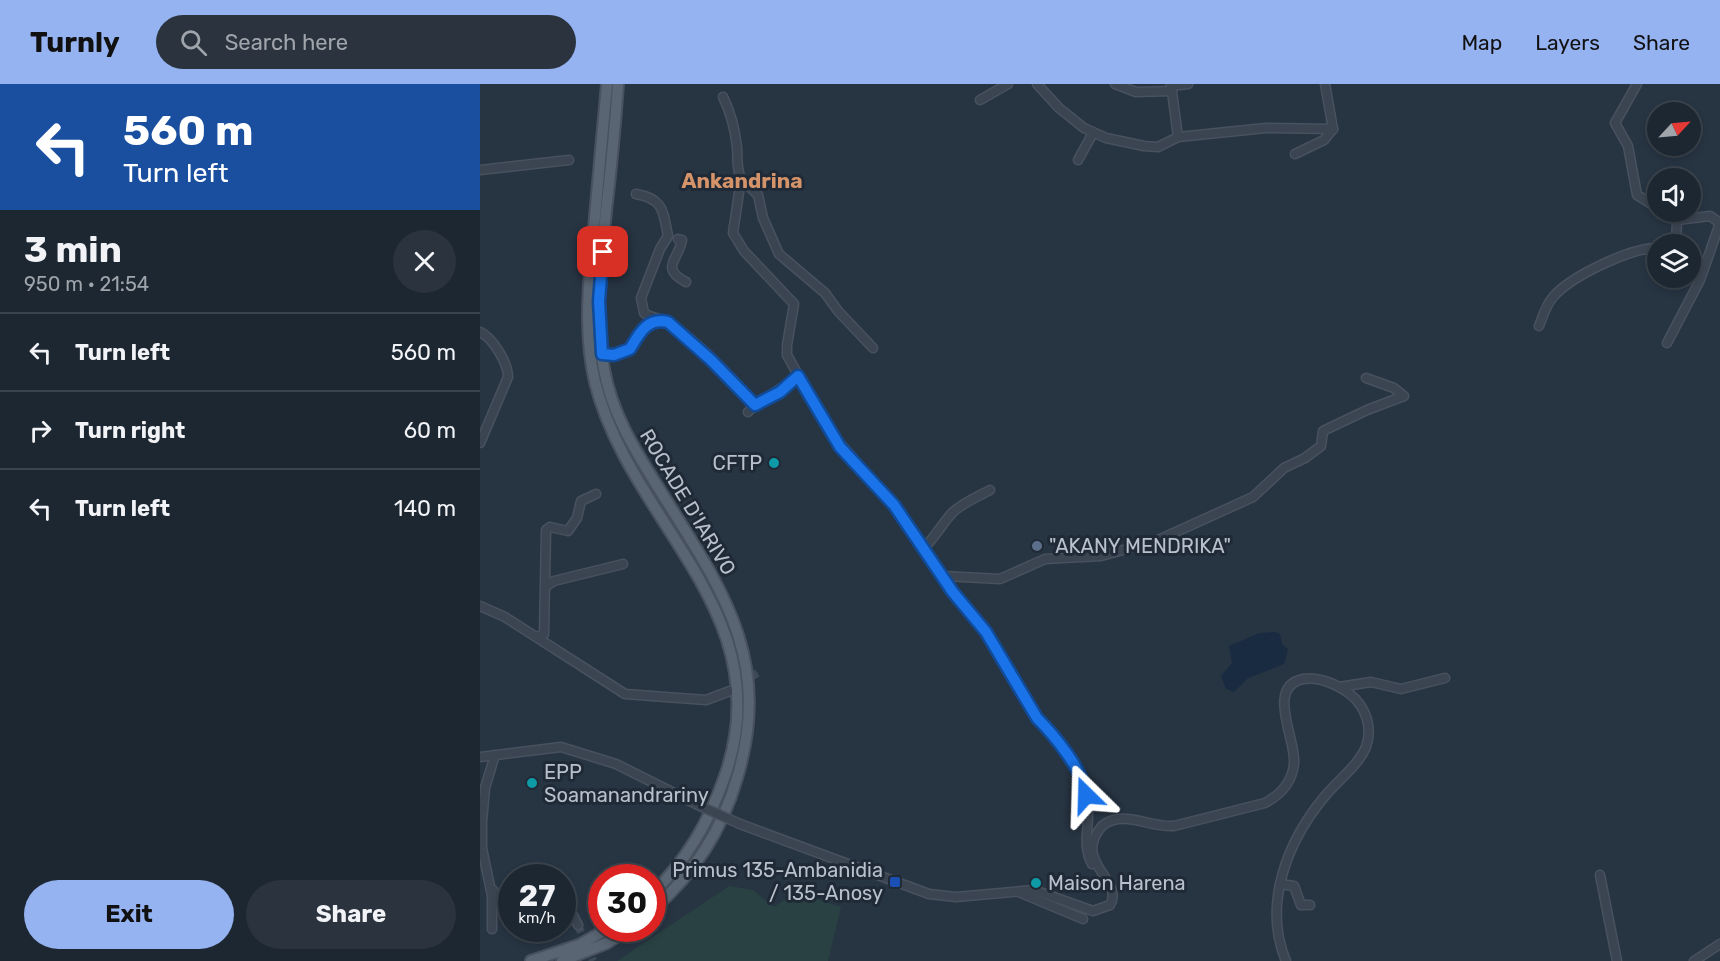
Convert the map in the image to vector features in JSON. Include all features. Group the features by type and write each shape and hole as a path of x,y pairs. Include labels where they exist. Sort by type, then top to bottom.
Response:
{"main road":[{"name":"ROCADE D'IARIVO","path":"607,84 588,316 595,382 608,420 627,459 695,572 723,627 738,679 734,749 720,793 695,844 666,878"},
{"name":"ROCADE D'IARIVO","path":"618,84 599,301 602,354 610,395 640,459 697,549 728,608 741,642 750,684 748,731 742,761 728,804 701,856 666,895"},
{"path":"531,961 588,940"},
{"path":"562,961 610,942"}],"street":[{"path":"1037,84 1072,120 1093,133 1106,138 1152,147 1178,137 1266,128 1333,129"},
{"path":"1115,84 1136,92 1188,84"},
{"path":"1295,154 1323,141 1333,129 1325,84"},
{"path":"1637,84 1615,123 1628,146 1637,195 1647,201"},
{"path":"980,100 1002,86"},
{"path":"1171,87 1178,137"},
{"path":"480,757 561,747 616,764 740,824 929,894 956,897 1034,890 1093,910 1110,905 1114,890 1092,863 1085,847 1087,802 1085,786 1078,772 1048,728 1037,718 986,632 943,576 894,505 840,447 798,376 788,355 787,345 794,304 744,251 733,233 741,180 736,165 737,150 732,116 723,97"},
{"path":"1078,160 1093,133"},
{"path":"480,170 569,160"},
{"path":"741,180 758,195 763,218 779,254 825,293 838,311 873,348"},
{"path":"636,194 654,198 663,210 668,236 660,249 642,298 644,313 651,318 668,322 711,360 755,405"},
{"path":"1667,343 1700,280 1720,223 1710,216 1701,217"},
{"path":"678,239 682,240 682,244 672,261 672,270 677,277 686,282"},
{"path":"1539,326 1553,297 1567,285 1606,261 1617,260 1640,248 1647,248"},
{"path":"602,354 614,355 630,349 641,330 650,323 663,321"},
{"path":"480,333 493,344 508,371 508,377 480,443"},
{"path":"748,412 755,405 780,392 798,376"},
{"path":"943,576 1000,579 1045,559 1114,553 1135,545 1156,541 1234,506 1253,497 1284,468 1305,458 1321,446 1323,431 1367,410 1404,396 1394,388 1366,378"},
{"path":"924,548 938,534 951,514 968,501 990,490"},
{"path":"537,637 544,634 546,530 550,527 568,531 577,518 581,501 596,494"},
{"path":"546,586 554,581 623,564"},
{"path":"480,606 505,617 625,694 706,700 730,691"},
{"path":"1095,865 1094,840 1106,822 1129,819 1154,826 1174,826 1265,803 1276,797 1291,777 1294,761 1286,720 1286,693 1294,682 1307,678 1339,687 1354,697 1365,712 1368,719 1368,741 1361,756 1324,796 1304,824 1286,859 1277,904 1279,938 1286,961"},
{"path":"1339,687 1371,682 1401,689 1445,678"},
{"path":"492,929 490,884 482,848 482,822 485,788 495,755"},
{"path":"1600,874 1617,961"},
{"path":"490,884 498,897"},
{"path":"1280,884 1294,886 1301,905 1310,905"},
{"path":"1016,890 1083,919"},
{"path":"576,921 578,925"},
{"path":"1694,961 1720,944"}],"green space":[{"path":"729,886 753,890 774,907 791,897 806,896 841,907 828,961 617,961 645,942 666,942 666,928"}],"water":[{"path":"1260,633 1280,634 1282,644 1288,649 1284,664 1248,678 1234,692 1226,689 1221,676 1232,663 1229,646"}],"tunnel":[{"path":"731,691 760,671"},
{"path":"578,925 593,961"}],"place":[{"name":"CFTP","path":"774,463"},
{"name":"\"AKANY MENDRIKA\"","path":"1037,546"},
{"name":"EPP Soamanandrariny","path":"532,783"},
{"name":"Primus 135-Ambanidia / 135-Anosy","path":"895,882"},
{"name":"Maison Harena","path":"1036,883"}],"district":[{"name":"Ankandrina","path":"742,181"}],"route":[{"path":"603,252 599,301 602,354 614,355 630,349 641,330 650,323 663,321 668,322 711,360 755,405 780,392 798,376 840,447 894,505 952,591 986,632 1037,718 1048,728 1078,772 1085,786 1086,795"}]}
